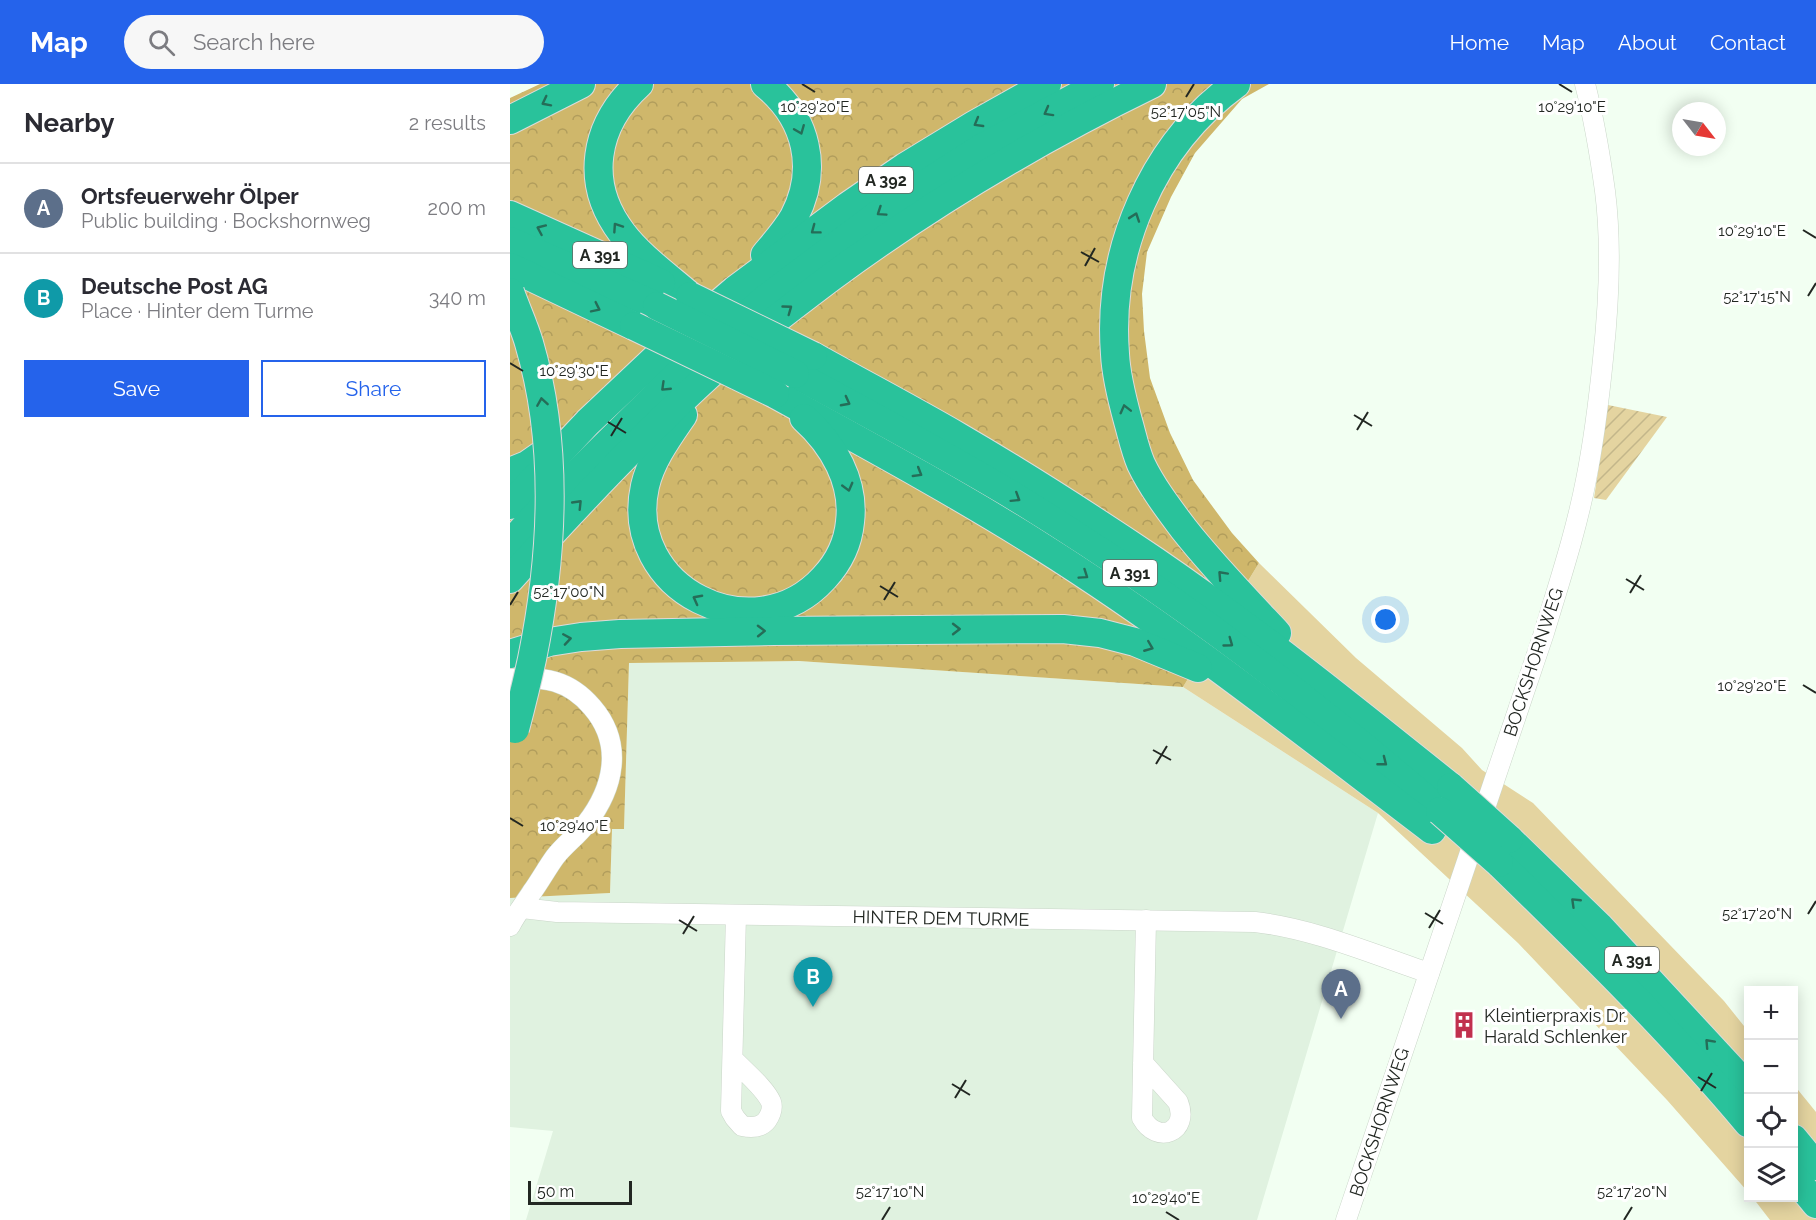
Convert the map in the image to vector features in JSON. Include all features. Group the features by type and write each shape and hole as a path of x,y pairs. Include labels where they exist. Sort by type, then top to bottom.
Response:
{"highway":[{"path":"510,120 581,84"},
{"path":"639,84 613,113 603,138 599,159 599,183 604,202 622,235 690,296"},
{"path":"735,290 780,238 793,219 807,181 804,140 797,122 787,105 765,84"},
{"name":"A 392","path":"510,505 588,422 657,357 735,290 848,206 905,167 1047,84"},
{"path":"510,544 547,503 674,378 765,299 877,215 972,154 1100,84"},
{"name":"A 392","path":"510,579 573,509 635,446 711,374 777,317 868,250 952,193 1056,133 1152,84"},
{"path":"1236,84 1211,104 1180,137 1148,186 1135,215 1119,274 1116,298 1114,354 1118,382 1141,464 1168,508 1208,560 1334,694"},
{"name":"A 391","path":"510,215 690,296 1055,523 1172,601 1270,673 1393,770 1500,860 1697,1062 1744,1117"},
{"name":"A 391","path":"510,241 657,306 804,365 959,437 1029,479 1154,561 1334,694 1441,809"},
{"path":"510,267 775,394 909,468 1039,545 1160,626 1275,710"},
{"path":"510,278 559,289"},
{"path":"510,292 529,343 539,386 547,435 550,487 547,558 540,614 532,660 512,736"},
{"path":"711,374 655,459 645,486 642,516 648,544 667,575 695,599 722,609 763,611 800,598 821,582 829,572 843,551 849,532 851,501 838,461 813,426 775,394"},
{"path":"510,472 527,465 588,422"},
{"path":"510,654 549,642 620,634 1064,630 1100,633 1135,642 1181,660 1228,683 1441,809 1500,860"},
{"name":"A 391","path":"1500,860 1599,926 1744,1082"},
{"path":"1798,1144 1816,1166"},
{"path":"1798,1182 1816,1204"}],"street":[{"name":"BOCKSHORNWEG","path":"1346,1220 1544,633 1566,561 1586,481 1599,403 1608,310 1609,252 1605,193 1594,120 1585,84"},
{"path":"510,679 543,678 570,687 584,697 597,712 607,731 612,750 608,788 600,805 556,857 510,926"},
{"name":"HINTER DEM TURME","path":"522,908 558,912 1255,922 1276,924 1326,937 1429,973"},
{"path":"733,1059 736,915"},
{"path":"1143,1063 1146,920"}],"shaded area":[{"path":"1608,405 1667,417 1606,500 1594,498"},
{"path":"1259,563 1356,658 1462,748 1482,770 1533,803 1724,1001 1744,1026 1744,1187 1667,1100 1518,943 1378,813 1183,687"},
{"path":"799,661 1183,687 1378,813 1257,1220 526,1220 553,1131 510,1127 510,898 610,893 612,829 624,829 629,663"},
{"path":"1798,1090 1816,1112 1816,1220 1770,1220 1756,1202 1798,1202"}],"green space":[{"path":"540,84 1269,84 1242,99 1195,153 1171,197 1147,252 1142,294 1150,378 1170,433 1193,480 1232,533 1259,563 1183,687 799,661 629,663 624,829 612,829 610,893 510,898 510,98"}],"place":[{"name":"Deutsche Post AG","path":"813,1007"},
{"name":"Ortsfeuerwehr Ölper","path":"1341,1019"},
{"name":"Kleintierpraxis Dr. Harald Schlenker","path":"1464,1025"}]}
